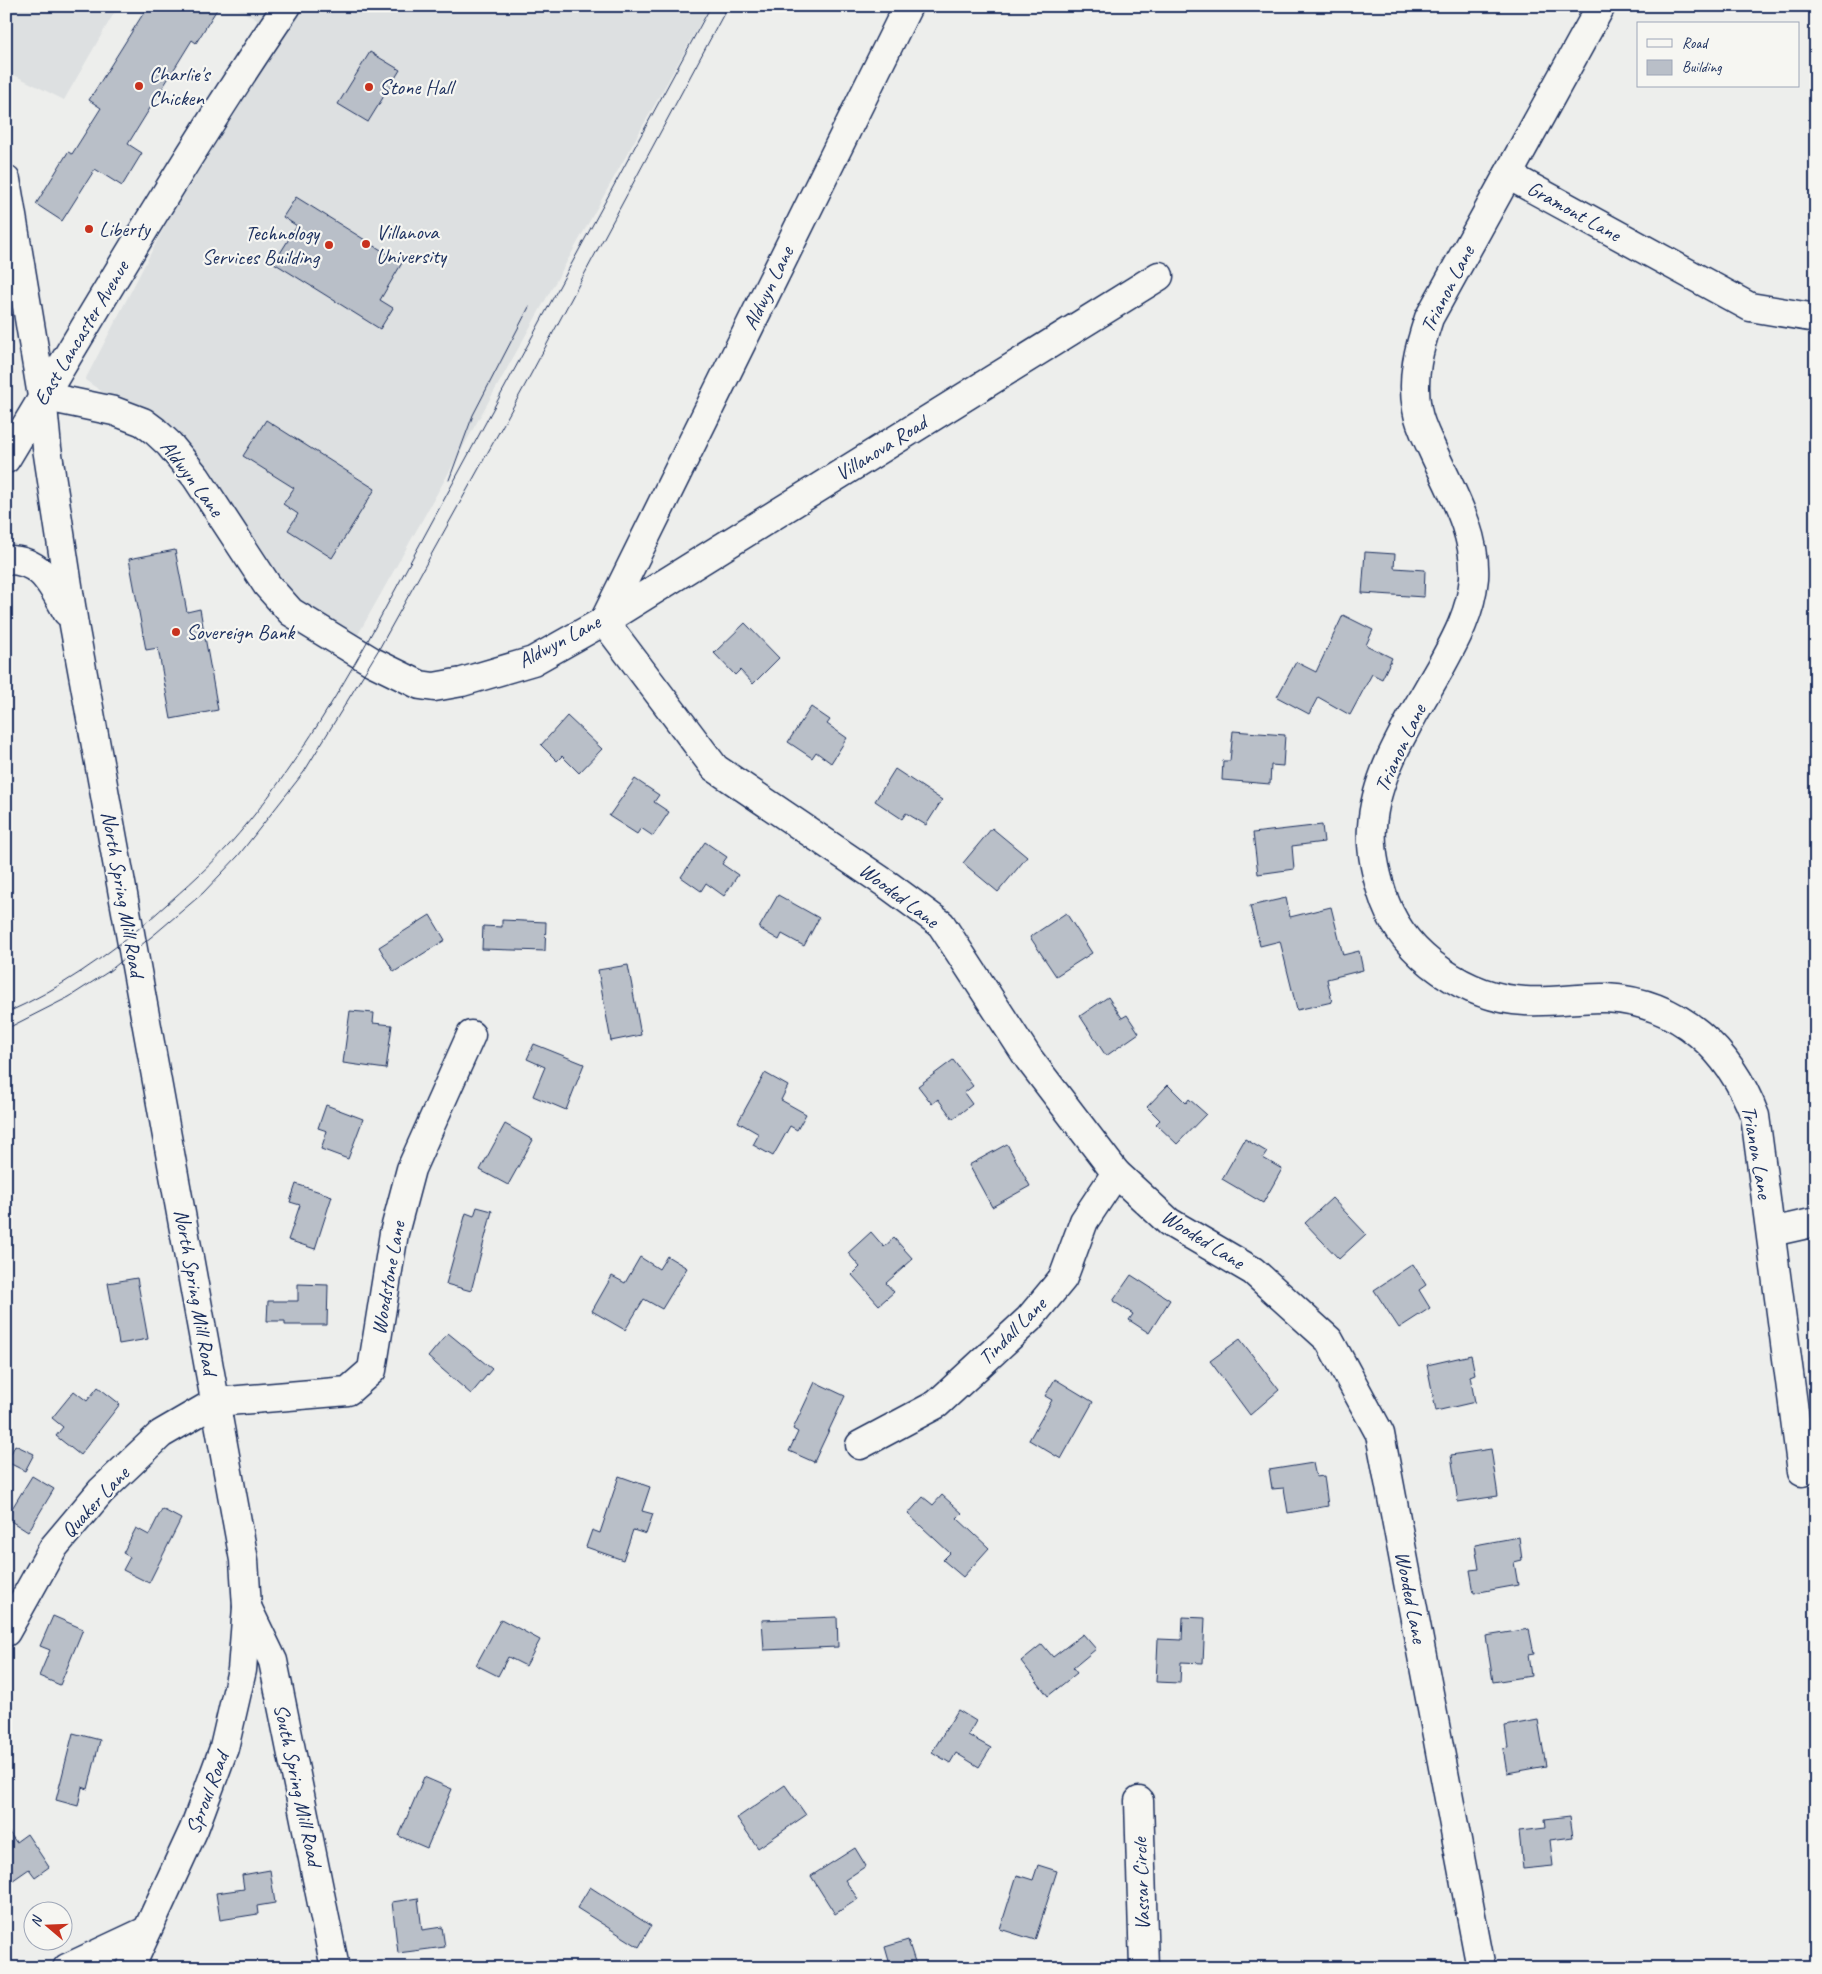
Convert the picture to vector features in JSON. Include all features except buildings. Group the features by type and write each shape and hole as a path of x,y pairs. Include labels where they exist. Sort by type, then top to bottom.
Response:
{"main road":[{"name":"East Lancaster Avenue","path":"10,444 42,396 188,159 287,6"},
{"name":"Aldwyn Lane","path":"42,396 114,411 143,422 155,431 175,451 196,477 267,585 291,612 373,662 420,685 434,687 462,682 533,661 604,622 908,6"},
{"name":"Gramont Lane","path":"1601,6 1508,175 1750,307 1816,318"},
{"name":"Trianon Lane","path":"1508,175 1429,318 1420,344 1415,367 1414,390 1417,410 1422,427 1462,517 1472,545 1474,575 1470,604 1460,632 1402,736 1386,769 1375,802 1372,852 1378,880 1386,905 1399,928 1415,949 1448,975 1468,986 1504,999 1526,1001 1604,998 1648,1006 1674,1016 1694,1029 1715,1048 1732,1071 1747,1095 1755,1116 1802,1472"},
{"name":"North Spring Mill Road","path":"6,180 42,396 47,448 74,625 244,1560 247,1607"},
{"name":"Villanova Road","path":"604,622 1158,276"},
{"path":"6,560 20,561 40,570 46,576 74,625"},
{"name":"Wooded Lane","path":"604,622 715,768 888,885 941,924 1029,1059 1116,1173 1169,1222 1253,1271 1329,1340 1380,1434 1481,1968"},
{"name":"Woodstone Lane","path":"216,1402 348,1392 372,1370 394,1233 411,1169 471,1035"},
{"name":"Tindall Lane","path":"860,1445 937,1404 1029,1319 1062,1278 1084,1221 1116,1173"},
{"path":"1771,1232 1816,1222"},
{"name":"Quaker Lane","path":"6,1632 52,1548 100,1491 161,1434 216,1402"},
{"name":"Sproul Road","path":"130,1968 194,1830 224,1748 242,1670 247,1607"},
{"name":"South Spring Mill Road","path":"247,1607 273,1661 335,1968"},
{"name":"Vassar Circle","path":"1139,1801 1144,1968"},
{"path":"67,1968 146,1931"}],"shaded area":[{"path":"6,6 118,6 64,100 6,71"},
{"name":"Villanova University","path":"233,6 710,6 355,640 304,609 122,402 107,395 85,380 226,108 271,28"}],"tram line":[{"path":"6,1013 44,994 81,972 149,920 229,845 286,773 320,721 367,642 711,6"},
{"path":"6,1029 69,997 108,972 203,893 238,856 304,772 379,649 524,387 728,6"},
{"path":"449,480 473,415 529,307"}],"place":[{"name":"Charlie's Chicken","path":"139,86"},
{"name":"Stone Hall","path":"369,87"},
{"name":"Liberty","path":"89,229"},
{"name":"Villanova University","path":"366,244"},
{"name":"Technology Services Building","path":"329,245"},
{"name":"Sovereign Bank","path":"176,632"}]}
